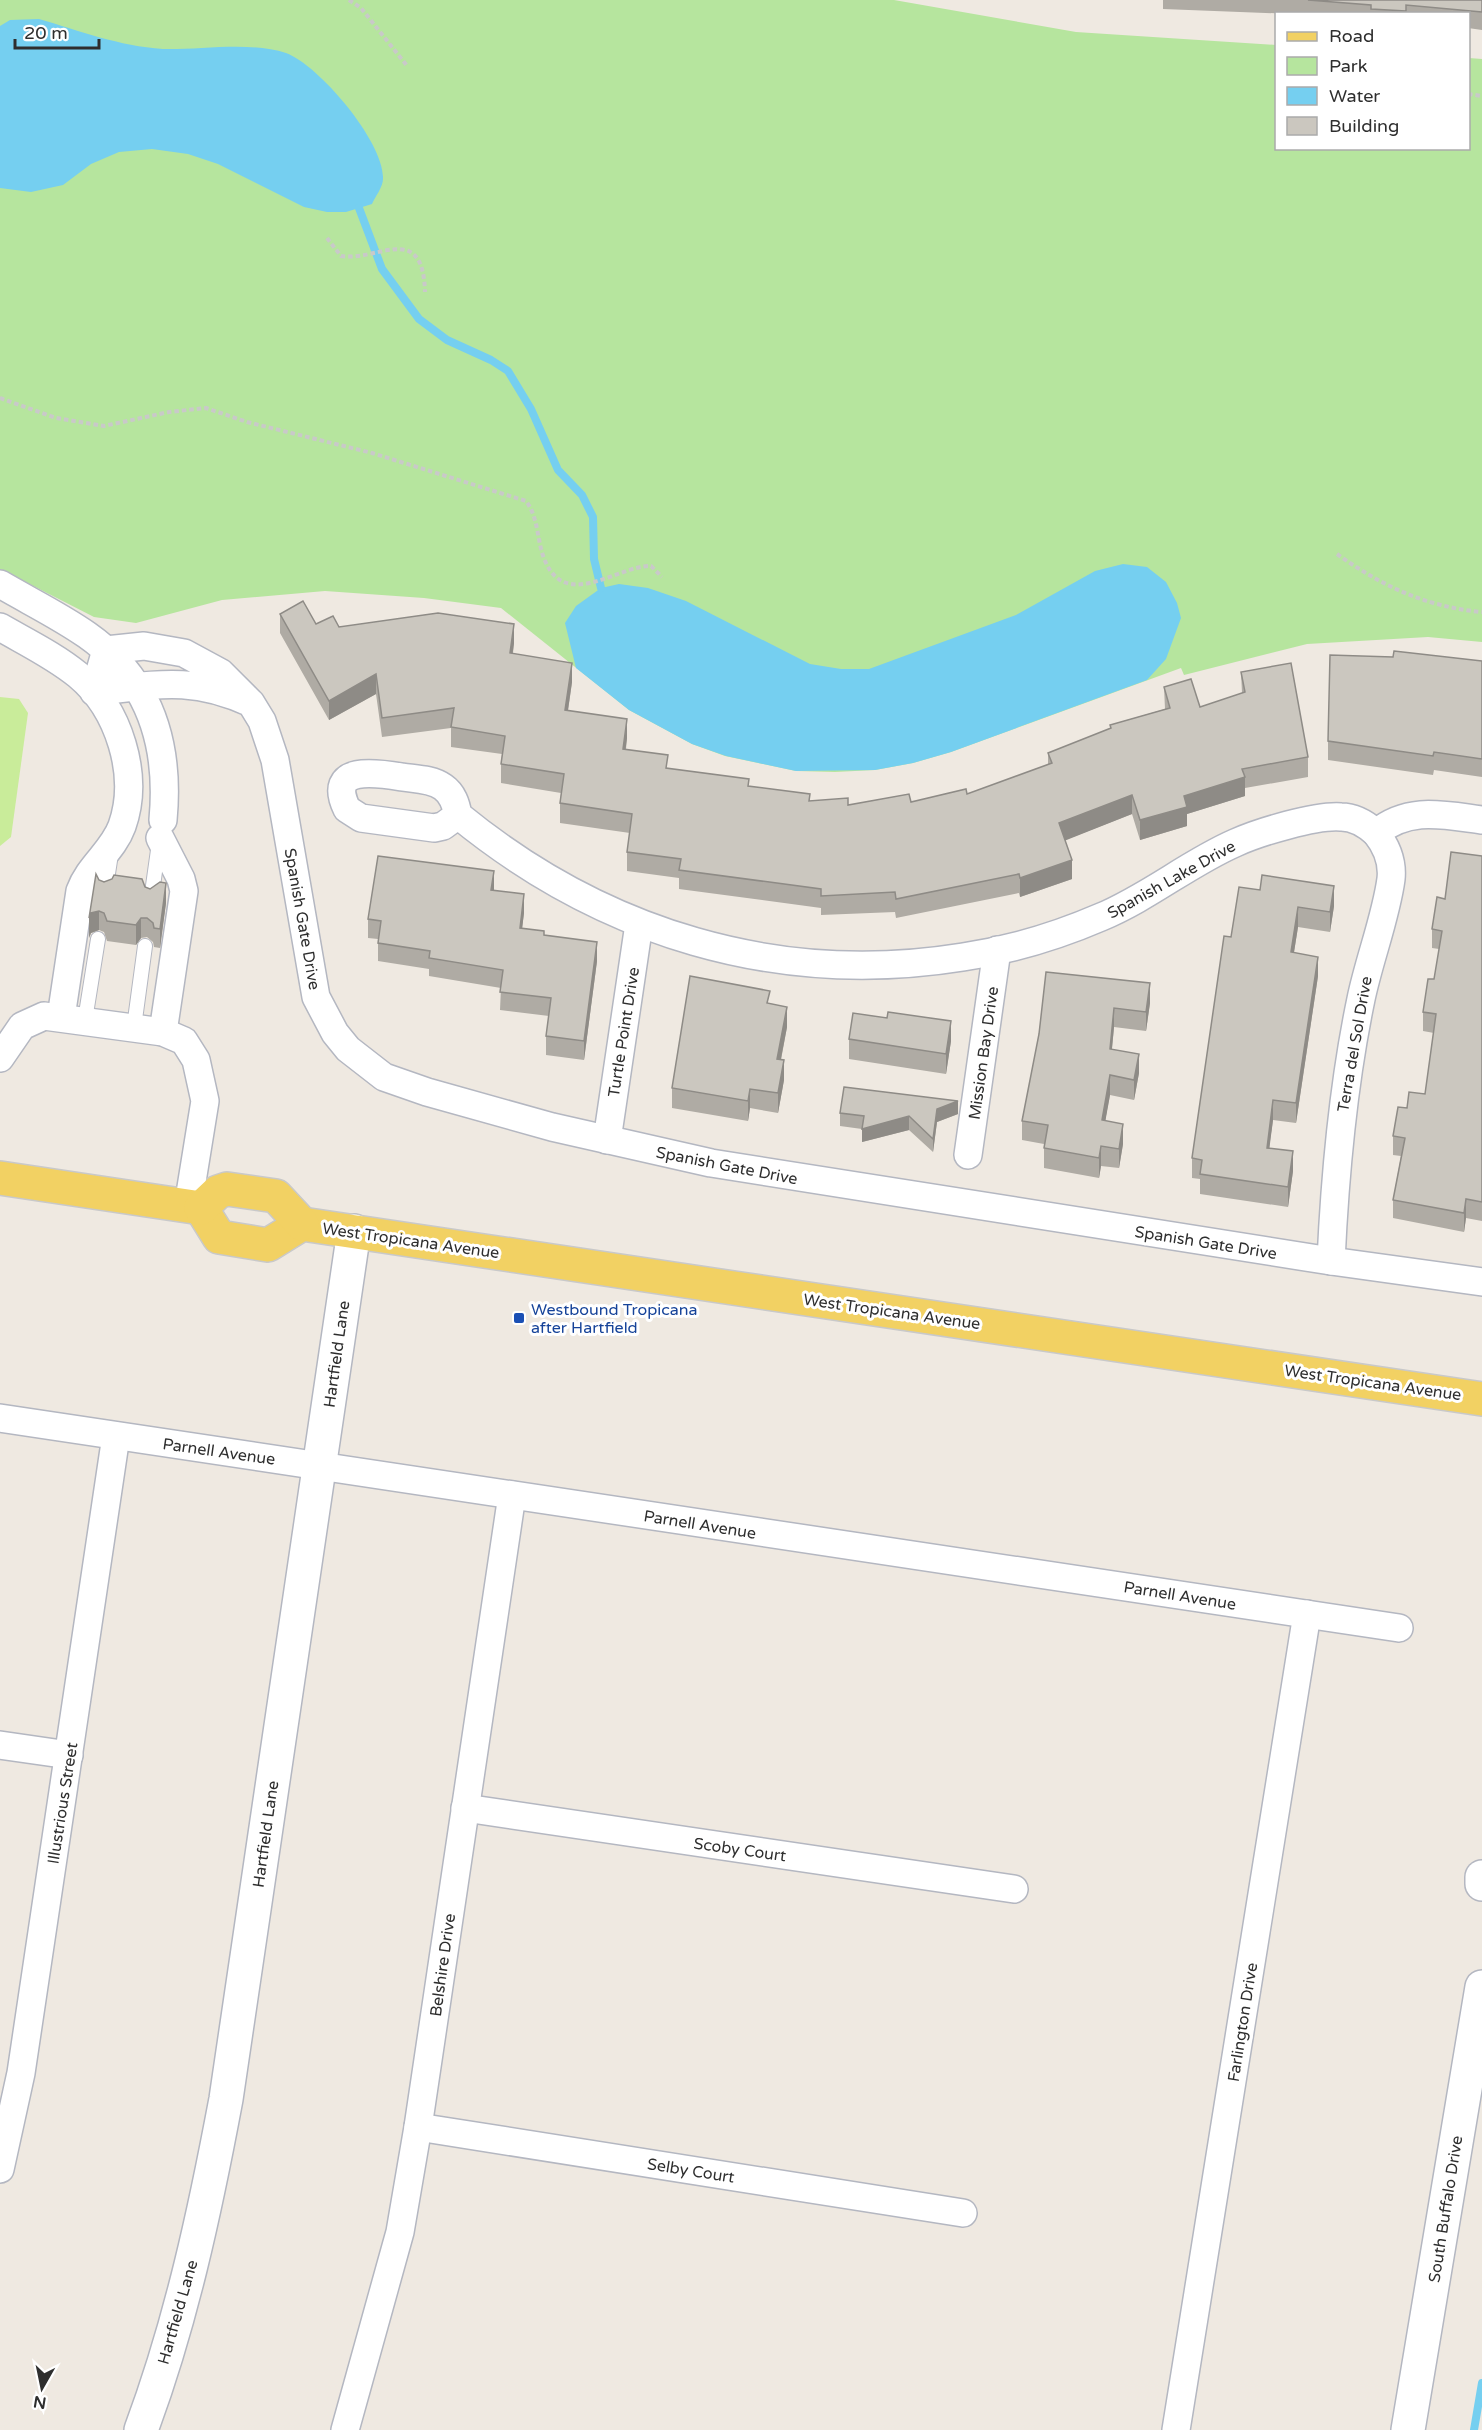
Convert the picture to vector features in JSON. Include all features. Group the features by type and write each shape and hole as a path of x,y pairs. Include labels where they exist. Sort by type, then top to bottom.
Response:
{"main road":[{"path":"0,1178 194,1207"},
{"name":"West Tropicana Avenue","path":"302,1224 276,1196 227,1189 194,1207 219,1237 268,1245 302,1224 1482,1399"}],"street":[{"path":"0,584 87,634 106,650 138,687 151,712 165,766 161,829 184,891 163,1032"},
{"path":"0,627 65,665 94,692 116,727 127,770 125,814 113,842 84,880 80,891 73,1019"},
{"name":"Spanish Gate Drive","path":"106,650 144,646 184,653 221,673 251,703 262,721 275,760 316,997 335,1033 365,1064 405,1086 607,1140 795,1178 1331,1261 1482,1282"},
{"path":"94,692 106,650"},
{"path":"94,692 156,684 192,684 222,691 251,703"},
{"path":"1376,833 1388,823 1417,813 1482,820"},
{"name":"Spanish Lake Drive","path":"458,815 515,859 555,884 639,924 729,951 823,965 917,963 997,950 1055,935 1142,899 1216,853 1252,836 1336,817 1355,820 1376,833"},
{"name":"Terra del Sol Drive","path":"1331,1261 1339,1144 1351,1050 1368,966 1391,880 1389,855 1376,833"},
{"name":"Turtle Point Drive","path":"607,1140 639,924"},
{"name":"Mission Bay Drive","path":"968,1155 997,950"},
{"path":"0,1058 14,1035 29,1021 44,1016 134,1027 175,1035 192,1049 203,1084 204,1116 194,1207"},
{"name":"Hartfield Lane","path":"141,2430 178,2311 199,2233 226,2099 354,1231"},
{"name":"Parnell Avenue","path":"0,1418 1399,1628"},
{"name":"Illustrious Street","path":"0,2169 10,2072 69,1755 116,1436"},
{"name":"Belshire Drive","path":"345,2430 400,2232 418,2127 512,1496"},
{"name":"Farlington Drive","path":"1176,2430 1307,1614"},
{"path":"0,1745 69,1755"},
{"name":"Scoby Court","path":"465,1808 1014,1889"},
{"path":"1482,1877 1482,1884"},
{"name":"South Buffalo Drive","path":"1408,2430 1482,1987"},
{"name":"Selby Court","path":"418,2127 963,2213"}],"lane":[{"path":"151,900 161,829"},
{"path":"105,893 113,842"},
{"path":"73,1019 98,939"},
{"path":"134,1027 145,946"}],"path":[{"path":"350,0 362,8 408,67"},
{"path":"327,238 341,256 352,258 388,248 406,251 417,259 424,275 424,292"},
{"path":"0,398 56,418 104,426 169,412 206,408 247,422 372,453 526,501 534,511 545,562 555,575 570,583 591,584 612,578 637,566 651,566 662,577"},
{"path":"1337,554 1387,587 1410,597 1440,606 1482,612"}],"green space":[{"path":"0,0 894,0 1076,32 1275,45 1275,150 1470,150 1470,58 1482,59 1482,642 1428,637 1307,644 1184,675 1181,668 951,752 913,763 875,770 796,771 725,756 692,744 629,710 501,608 424,598 325,591 222,600 136,623 94,617 0,569"},
{"path":"0,697 19,699 28,713 11,837 0,846"}],"water":[{"path":"39,19 131,45 163,49 257,47 286,53 300,60 332,89 362,126 381,164 383,182 380,189 372,204 346,212 327,212 304,207 218,164 188,154 152,149 119,152 91,164 63,185 31,192 0,188 0,26 10,20"},
{"path":"1123,564 1147,567 1166,582 1177,603 1181,618 1166,659 1147,680 951,752 913,763 875,770 796,771 726,756 692,744 629,710 576,668 565,623 576,606 601,588 619,584 648,588 686,601 810,664 841,669 869,669 1016,615 1095,571"}],"building":[{"path":"1308,0 1482,0 1482,12 1406,5 1406,11 1371,9 1371,5"},
{"path":"303,601 316,624 333,616 339,627 438,613 514,624 510,653 572,663 565,710 627,719 623,749 668,755 666,768 749,779 748,786 810,794 809,801 848,798 848,805 909,794 911,802 966,789 967,794 1052,763 1048,753 1111,728 1110,725 1170,708 1164,687 1191,679 1200,707 1245,692 1241,672 1291,663 1308,757 1242,769 1245,777 1184,796 1187,807 1140,820 1132,795 1059,823 1072,860 1020,878 1019,874 896,899 895,892 821,896 821,889 679,870 681,859 627,852 632,814 560,803 564,774 501,764 505,736 451,727 454,708 382,718 376,674 329,701 280,614"},
{"path":"1394,651 1482,661 1482,759 1434,752 1433,756 1328,741 1330,655 1393,657"},
{"path":"1451,852 1482,856 1482,1202 1466,1199 1464,1213 1393,1200 1405,1138 1393,1136 1398,1107 1407,1108 1409,1092 1425,1094 1436,1014 1423,1012 1428,979 1434,979 1442,931 1432,929 1437,897 1445,899"},
{"path":"378,856 494,871 491,890 524,894 520,928 544,931 544,935 597,942 584,1041 546,1036 551,998 500,992 503,970 429,958 430,951 378,943 381,921 368,919"},
{"path":"96,874 99,880 104,882 112,879 114,875 142,879 145,887 150,889 160,882 166,883 160,929 154,928 153,923 147,918 141,918 136,925 107,921 104,913 99,911 91,913 89,918"},
{"path":"1262,875 1334,886 1330,912 1298,907 1291,952 1318,957 1296,1103 1273,1100 1267,1148 1293,1151 1288,1187 1200,1174 1202,1160 1192,1158 1224,936 1231,937 1239,887 1260,890"},
{"path":"1046,972 1150,983 1146,1012 1114,1008 1110,1049 1139,1054 1134,1080 1110,1075 1102,1120 1123,1124 1119,1149 1101,1146 1099,1158 1044,1148 1048,1125 1022,1121 1039,1034"},
{"path":"690,976 770,991 767,1003 787,1007 777,1059 784,1060 778,1093 750,1089 748,1101 672,1088"},
{"path":"888,1012 951,1021 946,1054 849,1039 853,1013 887,1018"},
{"path":"844,1087 958,1101 937,1109 933,1139 909,1116 862,1129 864,1116 840,1113"}],"waterway":[{"path":"359,208 382,269 419,319 447,340 491,360 508,371 531,409 558,470 582,495 593,517 594,559 601,588"},
{"path":"1474,2430 1482,2383"}],"place":[{"name":"Westbound Tropicana after Hartfield","path":"519,1318"}]}
